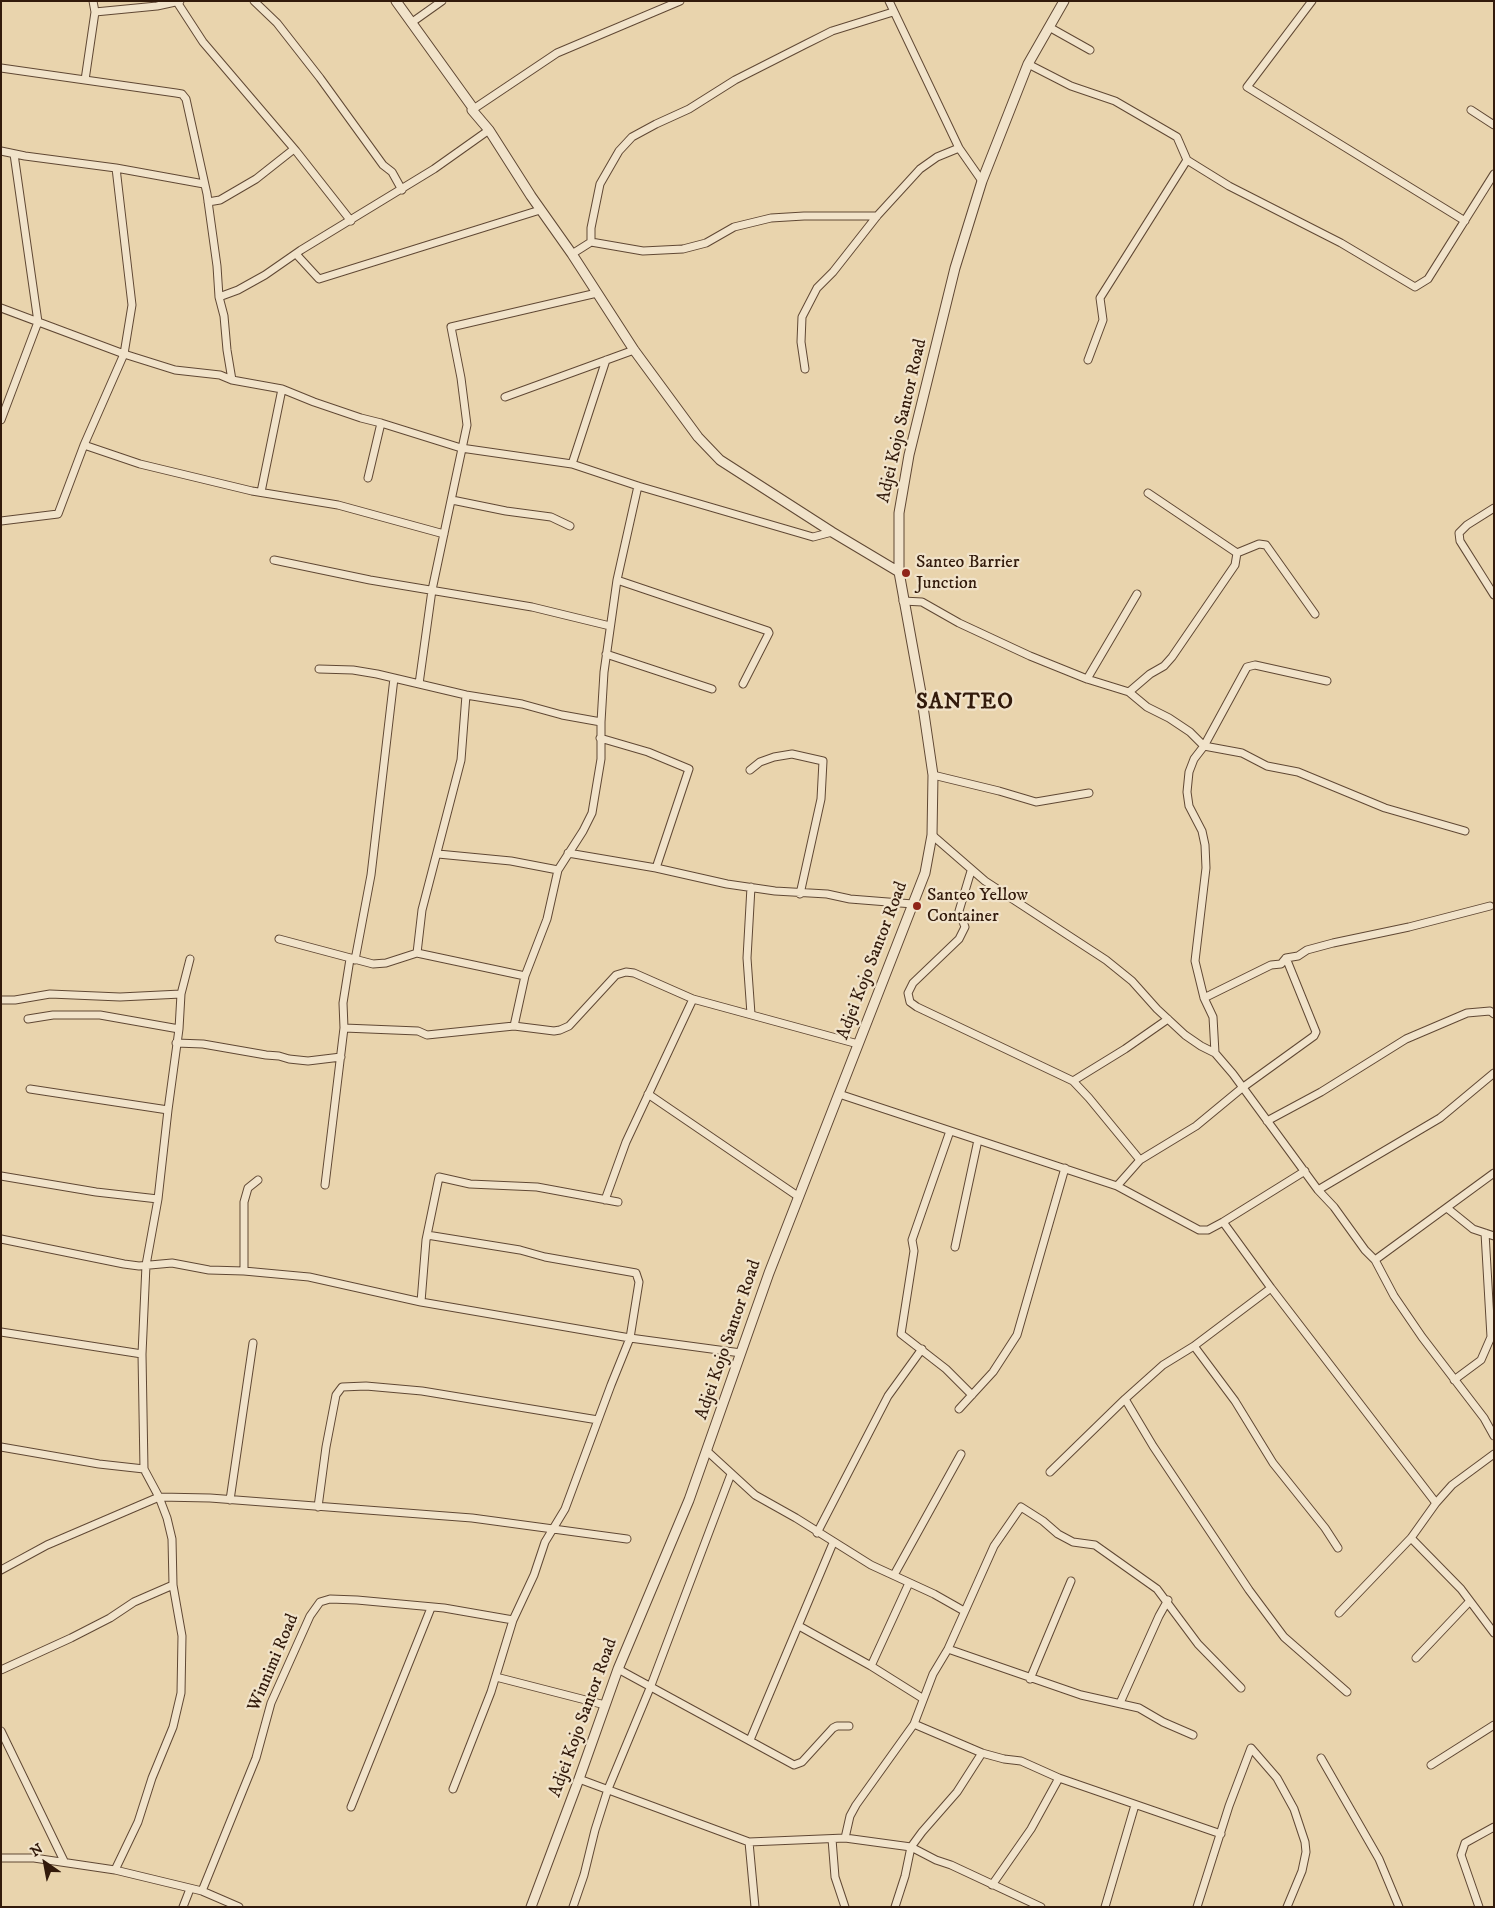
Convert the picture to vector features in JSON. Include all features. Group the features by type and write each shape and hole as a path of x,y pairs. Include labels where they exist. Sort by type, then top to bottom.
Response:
{"street":[{"path":"85,80 94,12 93,1"},
{"path":"254,1 288,36 383,165 392,172 402,190"},
{"path":"396,1 473,108 472,110 490,130 540,210 572,254 634,350 698,437 720,460 832,532 899,572"},
{"path":"412,23 442,1"},
{"path":"472,110 557,53 680,1"},
{"path":"889,1 959,148 982,181"},
{"path":"1312,1 1247,87 1465,221"},
{"path":"94,12 179,2 203,42 294,148 351,221"},
{"name":"Adjei Kojo Santor Road","path":"531,1907 618,1669 689,1500 769,1273 924,873 932,835 933,776 899,572 899,513 909,456 955,268 982,181 1028,64 1063,2"},
{"path":"591,242 591,228 600,184 619,151 632,137 690,109 735,80 832,31 893,12"},
{"path":"1049,26 1090,50"},
{"path":"1028,64 1071,86 1114,101 1177,137 1187,160 1229,186 1341,243 1415,287 1428,279 1494,174"},
{"path":"1,68 182,94 186,99 208,202 217,266 219,297 224,316 232,380"},
{"path":"1472,110 1494,125"},
{"path":"219,297 252,283 402,190 490,130"},
{"path":"208,202 220,200 256,179 294,148"},
{"path":"805,369 801,342 802,317 817,288 833,272 877,216 920,169 937,156 959,148"},
{"path":"1,151 116,168 204,184"},
{"path":"1,420 38,322 14,154"},
{"path":"1088,360 1103,320 1100,298 1187,160"},
{"path":"1,521 58,514 84,444 124,354 132,305 116,168"},
{"path":"296,254 319,279 540,210"},
{"path":"572,254 591,242 644,251 684,249 706,243 734,227 771,218 877,216"},
{"path":"419,684 432,590 467,425 461,378 451,327 597,293"},
{"path":"1,308 124,354 175,370 220,375 232,380 282,389 361,418 461,448 572,464 638,486 814,537 832,532"},
{"path":"505,397 634,350"},
{"path":"572,464 606,360"},
{"path":"262,492 282,389"},
{"path":"368,478 381,423"},
{"path":"84,444 140,464 252,491 338,505 444,534"},
{"path":"514,1026 525,976 547,919 558,870 583,831 592,812 601,759 600,738 606,654 617,580 638,486"},
{"path":"1148,492 1237,554"},
{"path":"452,500 506,511 551,517 570,526"},
{"path":"1494,508 1459,532 1460,541 1494,594"},
{"path":"1237,554 1259,544 1266,545 1314,614"},
{"path":"1129,692 1150,674 1164,666 1172,656 1235,565 1237,554"},
{"path":"274,560 532,607 610,626"},
{"path":"617,580 768,631 769,633 743,684"},
{"path":"1086,679 1137,594"},
{"path":"903,601 922,602 959,623 1030,656 1086,679 1129,692 1146,707 1169,718 1190,732 1204,746 1230,752 1242,752 1267,766 1298,772 1385,808 1465,831"},
{"path":"606,654 712,690"},
{"path":"1215,1053 1213,1017 1204,998 1195,961 1206,868 1202,831 1189,806 1187,792 1189,772 1194,759 1204,746 1248,667 1255,665 1327,681"},
{"path":"319,669 353,670 601,722"},
{"path":"324,1185 341,1057 344,1028 343,1003 371,874 394,678"},
{"path":"417,953 422,910 461,760 466,695"},
{"path":"600,738 648,752 689,769 656,868"},
{"path":"750,770 760,762 792,754 823,761 821,799 800,894"},
{"path":"933,776 999,791 1036,802 1089,793"},
{"path":"932,835 971,871 1106,960 1132,982 1168,1019 1201,1046 1215,1053 1318,1190 1334,1207 1365,1250 1375,1260 1394,1296 1454,1380 1484,1418 1494,1436"},
{"path":"568,853 656,868 727,884 800,894 827,894 850,899 913,904"},
{"path":"438,854 511,862 558,870"},
{"path":"971,871 959,911 965,927 959,939 913,983 908,993 910,1002 1073,1081 1090,1098 1140,1160"},
{"path":"750,887 747,958 752,1014"},
{"path":"1204,998 1266,967 1281,964 1286,958 1298,956 1307,950 1490,906"},
{"path":"279,939 373,964 386,963 417,953 525,976"},
{"path":"1117,1186 1140,1160 1196,1126 1242,1088 1314,1036 1316,1032 1286,958"},
{"path":"116,1870 138,1822 152,1778 178,1711 181,1693 182,1636 173,1585 172,1538 159,1497 144,1470 142,1354 146,1265 158,1199 176,1043 180,1029 181,994 190,959"},
{"path":"344,1028 418,1032 426,1035 514,1026 554,1031 570,1026 616,975 626,972 634,973 693,999 858,1044"},
{"path":"1,1000 15,1000 50,994 120,997 181,994"},
{"path":"605,1200 626,1142 693,999"},
{"path":"1267,1121 1326,1089 1406,1039 1466,1013 1490,1011 1494,1014"},
{"path":"28,1020 53,1015 100,1015 180,1029"},
{"path":"1073,1081 1125,1049 1168,1019"},
{"path":"176,1043 203,1044 308,1061 341,1057"},
{"path":"1318,1190 1435,1122 1494,1073"},
{"path":"30,1089 168,1110"},
{"path":"648,1094 799,1197"},
{"path":"839,1094 1117,1186 1200,1230 1208,1230 1224,1222 1305,1171"},
{"path":"950,1131 912,1240 914,1251 901,1334 946,1369 972,1395"},
{"path":"955,1247 978,1140"},
{"path":"959,1409 993,1372 1017,1335 1030,1297 1065,1168"},
{"path":"1375,1260 1494,1173"},
{"path":"1,1176 96,1192 158,1199"},
{"path":"421,1302 427,1235 439,1177 470,1184 537,1187 618,1202"},
{"path":"244,1271 244,1202 248,1188 258,1180"},
{"path":"1447,1208 1473,1229 1494,1236"},
{"path":"1224,1222 1271,1288 1436,1503"},
{"path":"1454,1380 1480,1360 1491,1337 1485,1233"},
{"path":"427,1235 520,1250 545,1257 636,1274 639,1282 630,1338 565,1509 545,1542 534,1575 513,1620 496,1677 452,1789"},
{"path":"1,1239 124,1264 172,1263 210,1270 244,1271 317,1279 421,1302 630,1338 741,1353"},
{"path":"1050,1472 1163,1365 1194,1346 1271,1288"},
{"path":"1,1332 142,1354"},
{"path":"230,1500 253,1343"},
{"path":"1194,1346 1236,1401 1273,1463 1325,1528 1338,1548"},
{"path":"817,1532 888,1396 922,1350"},
{"path":"318,1507 334,1404 336,1395 342,1387 366,1386 422,1391 598,1420"},
{"path":"1125,1399 1153,1446 1249,1590 1284,1637 1347,1692"},
{"path":"1,1447 144,1470"},
{"path":"707,1451 755,1496 796,1518 833,1543 871,1565 964,1611"},
{"path":"894,1575 960,1454"},
{"path":"1339,1613 1411,1538 1436,1503 1459,1479 1494,1454"},
{"path":"572,1907 584,1875 595,1830 608,1789 650,1688 731,1474"},
{"path":"1,1570 47,1545 159,1497 176,1496 472,1518 627,1539"},
{"path":"846,1838 850,1816 856,1805 914,1724 922,1698 933,1674 948,1649 994,1546 1021,1507 1043,1521 1058,1534 1074,1542 1096,1545 1157,1589 1168,1600 1198,1644 1241,1688"},
{"path":"1411,1538 1461,1589 1494,1633"},
{"path":"750,1740 833,1543"},
{"path":"1030,1679 1071,1581"},
{"path":"871,1666 909,1583"},
{"path":"1,1670 71,1638 110,1618 134,1602 173,1585"},
{"name":"Winnimi Road","path":"202,1892 256,1758 271,1702 315,1608 320,1602 330,1599 357,1600 462,1611 513,1620"},
{"path":"1120,1703 1168,1600"},
{"path":"1416,1658 1470,1601"},
{"path":"351,1807 431,1608"},
{"path":"799,1626 871,1666 922,1698"},
{"path":"948,1649 1081,1696 1139,1708 1163,1722 1193,1735"},
{"path":"618,1669 794,1765 802,1762 833,1728 849,1726"},
{"path":"496,1677 605,1704"},
{"path":"914,1724 982,1753 1004,1760 1021,1762 1058,1778 1222,1834"},
{"path":"1431,1765 1494,1725"},
{"path":"1,1731 64,1861"},
{"path":"1197,1907 1222,1834 1229,1806 1251,1748 1277,1778 1294,1809 1305,1842 1306,1852 1302,1871 1287,1907"},
{"path":"896,1907 911,1847 957,1792 982,1753"},
{"path":"1321,1758 1379,1859 1399,1907"},
{"path":"992,1884 1031,1829 1058,1778"},
{"path":"579,1779 749,1842 846,1838 911,1847 1041,1907"},
{"path":"1105,1907 1135,1805"},
{"path":"1479,1907 1461,1855 1465,1844 1494,1827"},
{"path":"832,1839 835,1877 845,1907"},
{"path":"749,1842 755,1907"},
{"path":"1,1858 34,1858 64,1861 116,1870 202,1892 239,1907"},
{"path":"183,1907 190,1889"}],"place":[{"name":"Santeo Barrier Junction","path":"906,573"},
{"name":"Santeo Yellow Container","path":"917,906"}],"district":[{"name":"SANTEO","path":"965,703"}]}
